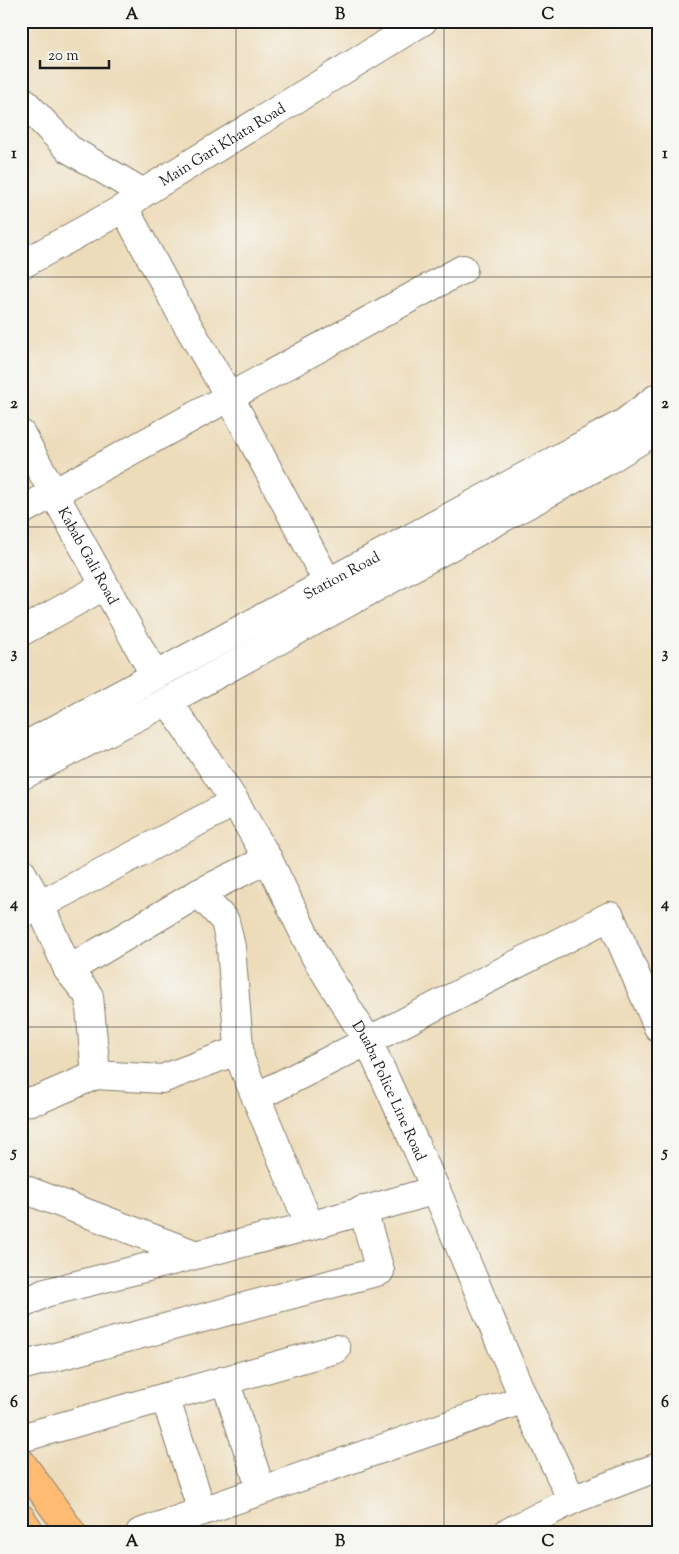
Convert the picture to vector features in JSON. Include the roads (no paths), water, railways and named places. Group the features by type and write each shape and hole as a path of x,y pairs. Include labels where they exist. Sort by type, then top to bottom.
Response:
{"main road":[{"path":"21,1462 72,1533"},
{"path":"21,1518 31,1533"}],"street":[{"name":"Main Gari Khata Road","path":"21,265 134,201 423,21"},
{"path":"21,99 69,149 134,201 184,319 229,396 328,583"},
{"path":"21,511 463,269"},
{"name":"Station Road","path":"21,748 624,424 658,397"},
{"name":"Kabab Gali Road","path":"21,434 155,676"},
{"name":"Station Road","path":"21,776 168,701 654,437"},
{"path":"21,632 104,586"},
{"name":"Duaba Police Line Road","path":"168,701 235,802 268,859 314,956 368,1041 436,1190 524,1398 572,1500"},
{"path":"31,910 235,802"},
{"path":"68,970 199,893 268,859"},
{"path":"21,871 31,910 68,970 89,996 96,1075"},
{"path":"199,893 225,921 231,947 240,1058 310,1226"},
{"path":"256,1097 610,916 658,1027"},
{"path":"21,1103 40,1099 96,1075 162,1079 239,1050"},
{"path":"21,1188 194,1254"},
{"path":"21,1305 44,1293 310,1226 436,1190"},
{"path":"21,1366 380,1271 363,1210"},
{"path":"21,1438 336,1349"},
{"path":"225,1380 261,1490"},
{"path":"166,1397 202,1511"},
{"path":"140,1533 524,1398"},
{"path":"507,1533 572,1500 658,1467"}]}
